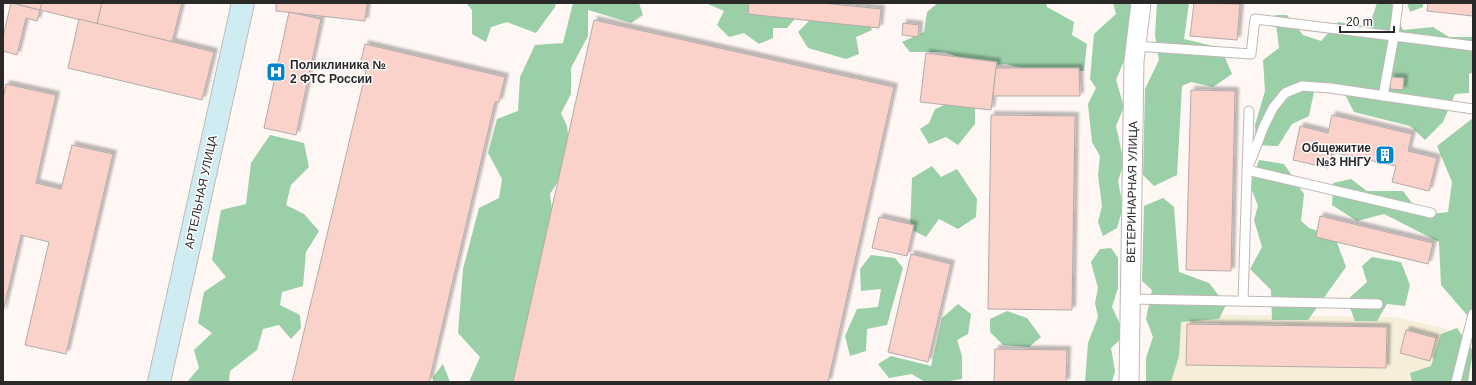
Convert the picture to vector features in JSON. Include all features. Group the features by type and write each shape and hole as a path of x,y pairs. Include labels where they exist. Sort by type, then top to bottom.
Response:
{"street":[{"name":"АРТЕЛЬНАЯ УЛИЦА","path":"159,382 242,3"},
{"name":"ВЕТЕРИНАРНАЯ УЛИЦА","path":"1129,382 1134,61 1141,3"}],"lane":[{"path":"1383,96 1394,36 1398,3"},
{"path":"1136,46 1251,54 1255,19 1473,46"},
{"path":"1247,170 1264,126 1273,108 1285,93 1302,86 1330,88 1473,109"},
{"path":"1243,301 1249,111"},
{"path":"1247,170 1431,213"},
{"path":"1130,299 1378,304"},
{"path":"1456,382 1473,314"}],"shaded area":[{"path":"1157,314 1393,317 1448,329 1436,382 1155,382"}],"green space":[{"path":"466,3 556,3 555,7 536,33 507,22 491,27 486,42 472,34 472,10"},
{"path":"573,3 639,3 643,15 631,23 588,10 588,36 571,68 571,94 561,113 567,126 571,161 550,194 555,234 519,382 469,382 480,357 458,333 463,269 479,208 499,198 502,179 488,153 497,119 518,111 520,77 535,45 563,43"},
{"path":"706,3 796,3 799,14 787,28 773,28 773,38 759,44 744,33 729,37 717,25 724,11"},
{"path":"938,3 1046,3 1047,7 1074,22 1072,35 1087,44 1084,71 1029,70 1006,64 983,66 944,52 910,52 902,42 924,32 927,12"},
{"path":"1113,3 1144,3 1132,42 1116,80 1124,107 1116,126 1124,163 1118,181 1123,207 1117,228 1103,236 1098,222 1102,206 1098,175 1100,156 1092,142 1088,104 1096,88 1090,79 1094,34 1116,14"},
{"path":"1157,3 1189,3 1184,39 1221,48 1232,74 1213,87 1191,82 1182,86 1177,175 1154,186 1143,175 1145,89 1159,60 1155,35"},
{"path":"1377,3 1391,3 1403,30 1433,27 1449,37 1473,37 1473,72 1469,74 1469,93 1455,94 1443,122 1425,140 1410,126 1354,112 1342,89 1315,87 1309,116 1292,124 1278,146 1256,145 1255,125 1265,91 1263,60 1279,48 1275,15 1287,15 1303,35 1321,41 1338,22 1369,27"},
{"path":"1407,3 1423,3 1423,7 1410,12"},
{"path":"817,13 867,18 872,30 856,37 859,54 846,59 808,48 798,32"},
{"path":"963,97 975,102 975,124 958,145 946,137 929,144 920,129 929,123 935,109"},
{"path":"1473,118 1473,322 1441,285 1439,242 1384,214 1357,221 1332,205 1333,183 1351,179 1367,191 1403,191 1421,215 1448,212 1452,182 1437,146"},
{"path":"270,135 304,143 309,167 291,185 286,205 304,214 319,231 306,252 303,286 282,292 280,305 300,315 301,328 291,339 279,325 263,329 257,350 230,371 229,382 187,382 199,368 194,350 212,333 198,323 204,292 226,277 212,260 221,210 246,204 251,163"},
{"path":"1259,160 1284,164 1304,194 1301,221 1309,228 1335,237 1346,267 1308,320 1272,320 1271,290 1250,269 1262,247 1254,220 1258,206 1250,185"},
{"path":"932,166 941,177 957,169 977,199 976,217 958,229 939,219 926,237 910,229 912,178"},
{"path":"1163,198 1174,207 1179,272 1209,283 1226,305 1219,319 1181,322 1179,356 1171,382 1146,382 1146,358 1153,337 1146,319 1152,290 1142,281 1144,206"},
{"path":"1111,248 1118,258 1118,288 1112,307 1120,324 1121,339 1111,348 1115,371 1112,382 1085,382 1088,343 1098,317 1095,303 1098,288 1091,262 1100,249"},
{"path":"871,255 895,258 903,268 887,325 867,329 866,351 850,356 845,336 857,309 878,307 881,289 861,291 860,269"},
{"path":"1372,257 1401,262 1410,285 1405,306 1387,304 1377,321 1355,321 1347,300 1367,282 1362,266"},
{"path":"958,304 971,314 968,334 957,340 962,356 962,379 943,382 925,382 912,374 889,378 878,364 891,356 931,366 942,318"},
{"path":"1007,311 1027,318 1041,337 1029,347 1003,345 990,332 990,319"},
{"path":"1457,328 1473,351 1468,382 1412,382 1410,373 1431,366 1441,334"},
{"path":"443,364 450,382 433,382 433,377"}],"building":[{"path":"11,3 40,10 37,21 26,18 17,55 3,51 3,37"},
{"path":"13,3 42,3 40,10"},
{"path":"42,3 102,3 97,24 40,10"},
{"path":"102,3 182,3 172,42 97,24"},
{"path":"276,3 367,3 365,21 276,11"},
{"path":"749,3 822,3 881,9 879,28 748,14"},
{"path":"1194,3 1240,4 1237,40 1190,36"},
{"path":"1428,3 1473,3 1473,16 1427,11"},
{"path":"289,12 321,19 296,135 264,128"},
{"path":"79,19 214,52 202,100 68,68"},
{"path":"594,20 894,87 828,382 513,382"},
{"path":"903,23 919,25 918,37 902,35"},
{"path":"365,44 505,77 499,102 495,102 429,382 292,382 366,71 359,69"},
{"path":"926,53 997,62 991,110 920,102"},
{"path":"996,68 1079,68 1080,96 993,96"},
{"path":"1391,77 1404,78 1403,90 1390,89"},
{"path":"6,84 56,95 36,183 61,189 72,145 113,154 66,354 25,345 49,242 21,235 3,312 3,99"},
{"path":"1191,90 1235,91 1231,271 1186,270"},
{"path":"991,115 1075,116 1072,310 988,309"},
{"name":"Общежитие №3 ННГУ","path":"1332,115 1412,134 1408,151 1437,158 1429,191 1392,182 1396,166 1332,152 1328,168 1293,160 1300,126 1328,133"},
{"path":"1320,216 1433,243 1428,264 1316,237"},
{"path":"879,217 914,225 907,256 872,248"},
{"path":"911,254 951,264 928,362 888,352"},
{"path":"1187,324 1387,327 1386,368 1186,365"},
{"path":"1406,330 1436,338 1430,361 1400,353"},
{"path":"995,349 1067,350 1066,382 994,382"}],"place":[{"name":"Поликлиника № 2 ФТС России","path":"276,72"},
{"name":"Общежитие №3 ННГУ","path":"1385,155"}]}
